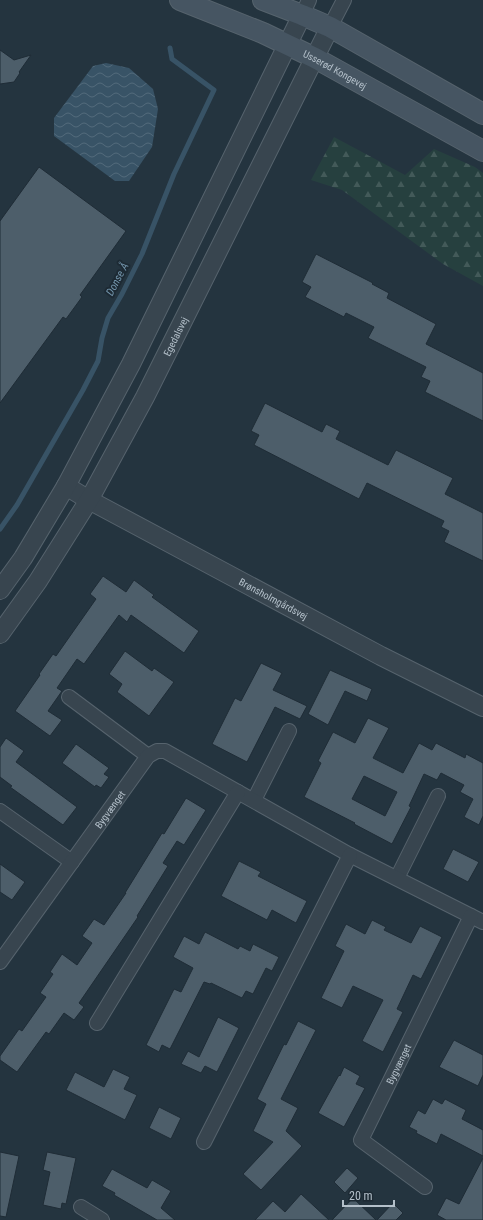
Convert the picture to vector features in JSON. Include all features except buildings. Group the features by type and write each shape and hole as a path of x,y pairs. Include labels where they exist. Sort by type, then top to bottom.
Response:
{"main road":[{"name":"Usserød Kongevej","path":"180,0 264,33 315,58 483,151"},
{"path":"263,0 306,7 330,27 483,114"}],"street":[{"path":"330,27 344,0"},
{"path":"0,590 23,558 66,486 131,364 306,7"},
{"name":"Egedalsvej","path":"0,634 38,581 89,500 145,397 330,27"},
{"name":"Brønsholmgårdsvej","path":"66,486 89,500 381,656 483,707"},
{"path":"69,697 148,756"},
{"path":"254,800 289,731"},
{"name":"Bygvænget","path":"0,962 148,756 157,751 165,751 350,855 477,919 361,1140 425,1187"},
{"path":"97,1023 238,792"},
{"path":"397,878 438,796"},
{"path":"0,811 72,862"},
{"path":"204,1142 350,855"},
{"path":"81,1207 102,1220"}],"green space":[{"path":"334,137 405,175 434,149 475,167 483,173 483,286 443,264 342,190 311,180"}],"water":[{"path":"106,63 129,68 153,89 158,109 152,147 129,181 115,181 54,136 54,118 93,66"}],"waterway":[{"name":"Donse Å","path":"0,529 17,505 98,361 102,338 108,318 142,254 174,174 214,90 172,59 170,48"}]}
